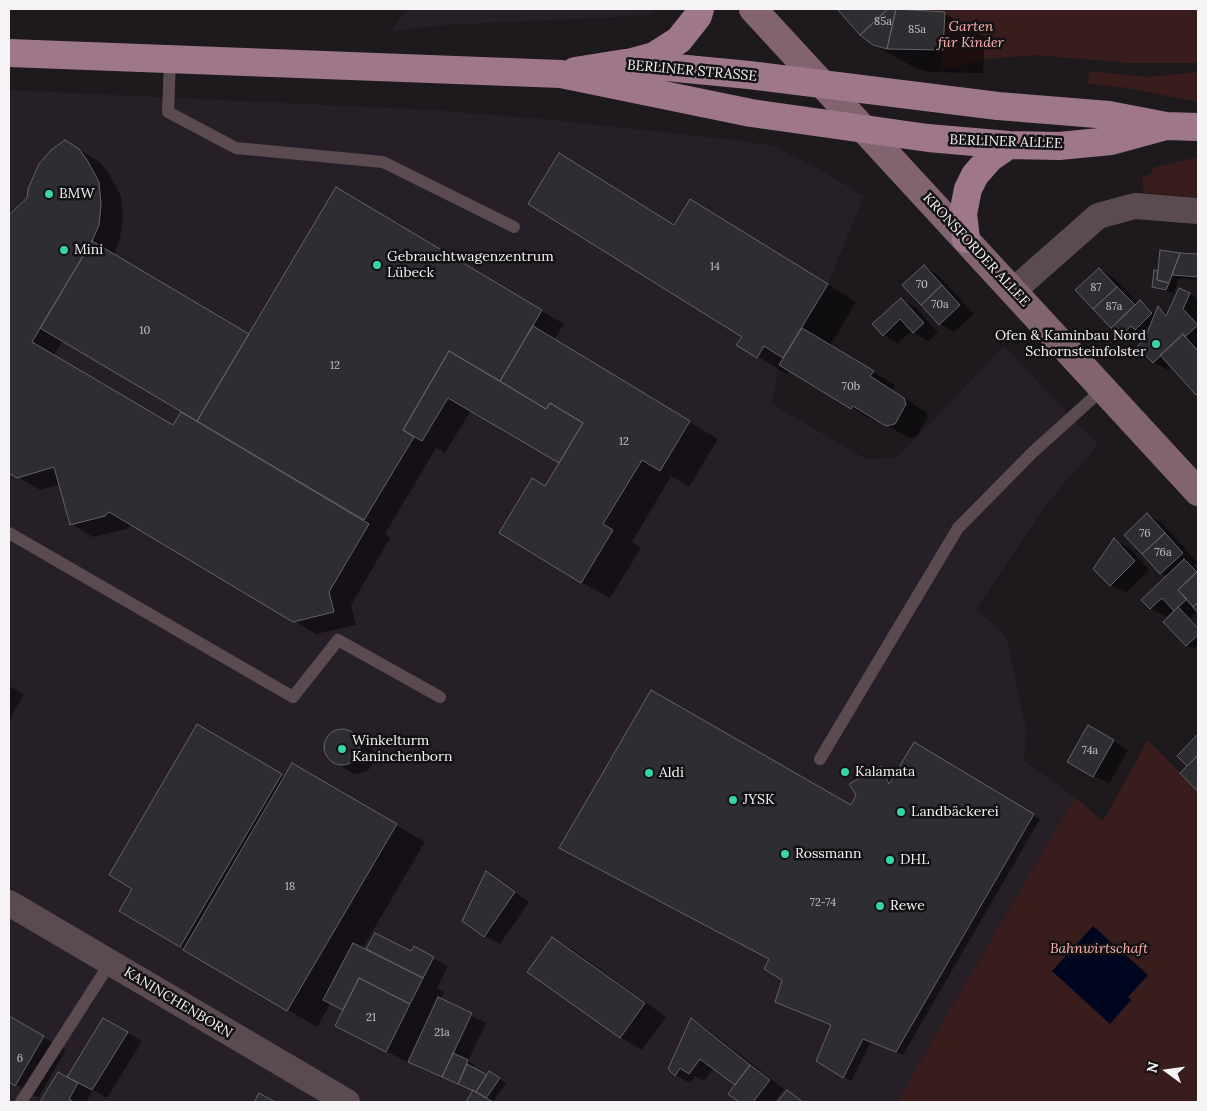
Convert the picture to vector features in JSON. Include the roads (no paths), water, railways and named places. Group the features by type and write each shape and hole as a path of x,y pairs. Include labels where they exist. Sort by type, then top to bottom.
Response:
{"main road":[{"path":"625,63 654,56 680,40 698,16 700,9"},
{"name":"KRONSFORDER ALLEE","path":"753,9 1198,492"},
{"path":"9,53 561,74"},
{"name":"BERLINER STRASSE","path":"561,74 625,63 822,84"},
{"name":"BERLINER ALLEE","path":"561,74 751,113 928,138 1009,145 1059,146 1111,141 1166,126"},
{"path":"822,84 978,104 1109,116 1166,126 1198,128"},
{"path":"966,239 963,214 968,189 975,175 990,158 1009,145"}],"street":[{"path":"1013,290 1098,216 1135,206 1198,211"},
{"name":"KANINCHENBORN","path":"9,903 347,1102"}],"lane":[{"path":"170,60 168,112 236,148 383,162 514,227"},
{"path":"820,759 958,528 1033,452 1104,388"},
{"path":"9,533 293,698 338,640 440,697"},
{"path":"21,1102 110,962"}],"water":[{"path":"1093,926 1148,975 1128,997 1131,1000 1110,1024 1052,971"}],"place":[{"name":"BMW","path":"49,194"},
{"name":"Mini","path":"64,250"},
{"name":"Gebrauchtwagenzentrum Lübeck","path":"377,265"},
{"name":"Ofen & Kaminbau Nord Schornsteinfolster","path":"1156,344"},
{"name":"Winkelturm Kaninchenborn","path":"342,749"},
{"name":"Kalamata","path":"845,772"},
{"name":"Aldi","path":"649,773"},
{"name":"JYSK","path":"733,800"},
{"name":"Landbäckerei","path":"901,812"},
{"name":"Rossmann","path":"785,854"},
{"name":"DHL","path":"890,860"},
{"name":"Rewe","path":"880,906"}],"park label":[{"name":"Garten für Kinder","path":"971,36"},
{"name":"Bahnwirtschaft","path":"1099,949"}]}
